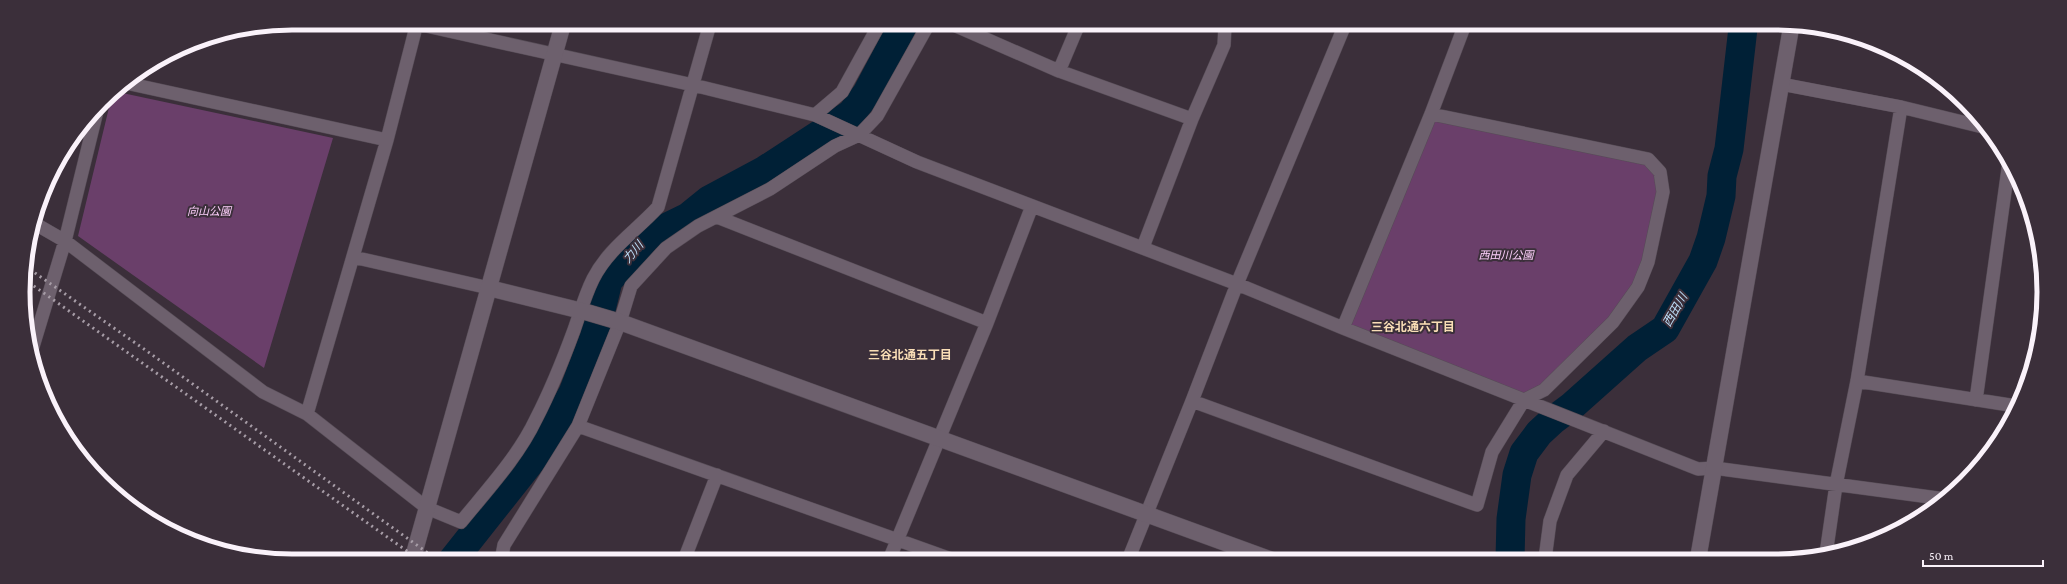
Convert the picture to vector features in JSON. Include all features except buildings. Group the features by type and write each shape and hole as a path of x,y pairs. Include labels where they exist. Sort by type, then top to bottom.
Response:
{"street":[{"path":"307,414 387,140 414,30"},
{"path":"443,30 693,85 818,116 917,162 1143,247 1698,469 1714,468 1937,498"},
{"path":"414,554 561,30"},
{"path":"39,226 66,241 263,392 307,414 427,508 461,522 510,461 536,421 584,311 593,278 626,236 658,208 708,30"},
{"path":"818,116 842,92 875,30"},
{"path":"502,554 504,545 578,426 620,322 631,286 666,248 698,226 770,189 855,133 877,116 925,30"},
{"path":"965,30 1059,71 1192,119"},
{"path":"1059,71 1076,30"},
{"path":"1143,247 1192,119 1224,45 1225,30"},
{"path":"1130,554 1237,284 1342,30"},
{"path":"1343,328 1431,114 1463,30"},
{"path":"1699,554 1790,31"},
{"path":"132,84 387,140"},
{"path":"1781,84 1901,107 1977,126"},
{"path":"1827,549 1836,485 1857,381 1901,107"},
{"path":"1192,401 1477,505 1492,452 1529,402 1544,390 1613,322 1638,287 1648,262 1663,192 1660,172 1648,159 1431,114"},
{"path":"35,341 66,241 95,119"},
{"path":"1976,400 2008,172"},
{"path":"891,554 987,323 1032,206"},
{"path":"718,217 987,323"},
{"path":"353,257 584,311 620,322 1256,554"},
{"path":"1857,381 2011,405"},
{"path":"578,426 938,554"},
{"path":"1546,554 1550,521 1567,476 1606,432"},
{"path":"686,554 717,475"}],"green space":[{"name":"向山公園","path":"122,93 333,138 264,368 78,236 110,104"},
{"name":"西田川公園","path":"1431,114 1648,159 1660,172 1648,262 1613,322 1524,400 1343,328"}],"waterway":[{"name":"力川","path":"458,554 543,446 573,393 594,338 608,281 647,237 688,217 709,200 765,170 851,114 867,93 900,30"},
{"name":"西田川","path":"1510,554 1511,519 1517,475 1524,453 1539,433 1552,421 1572,406 1637,348 1665,329 1703,261 1711,238 1721,196 1722,176 1729,149 1743,30"}],"railway":[{"path":"31,270 144,349 429,554"},
{"path":"30,284 411,554"}],"district":[{"name":"三谷北通六丁目","path":"1413,327"},
{"name":"三谷北通五丁目","path":"910,355"}]}
